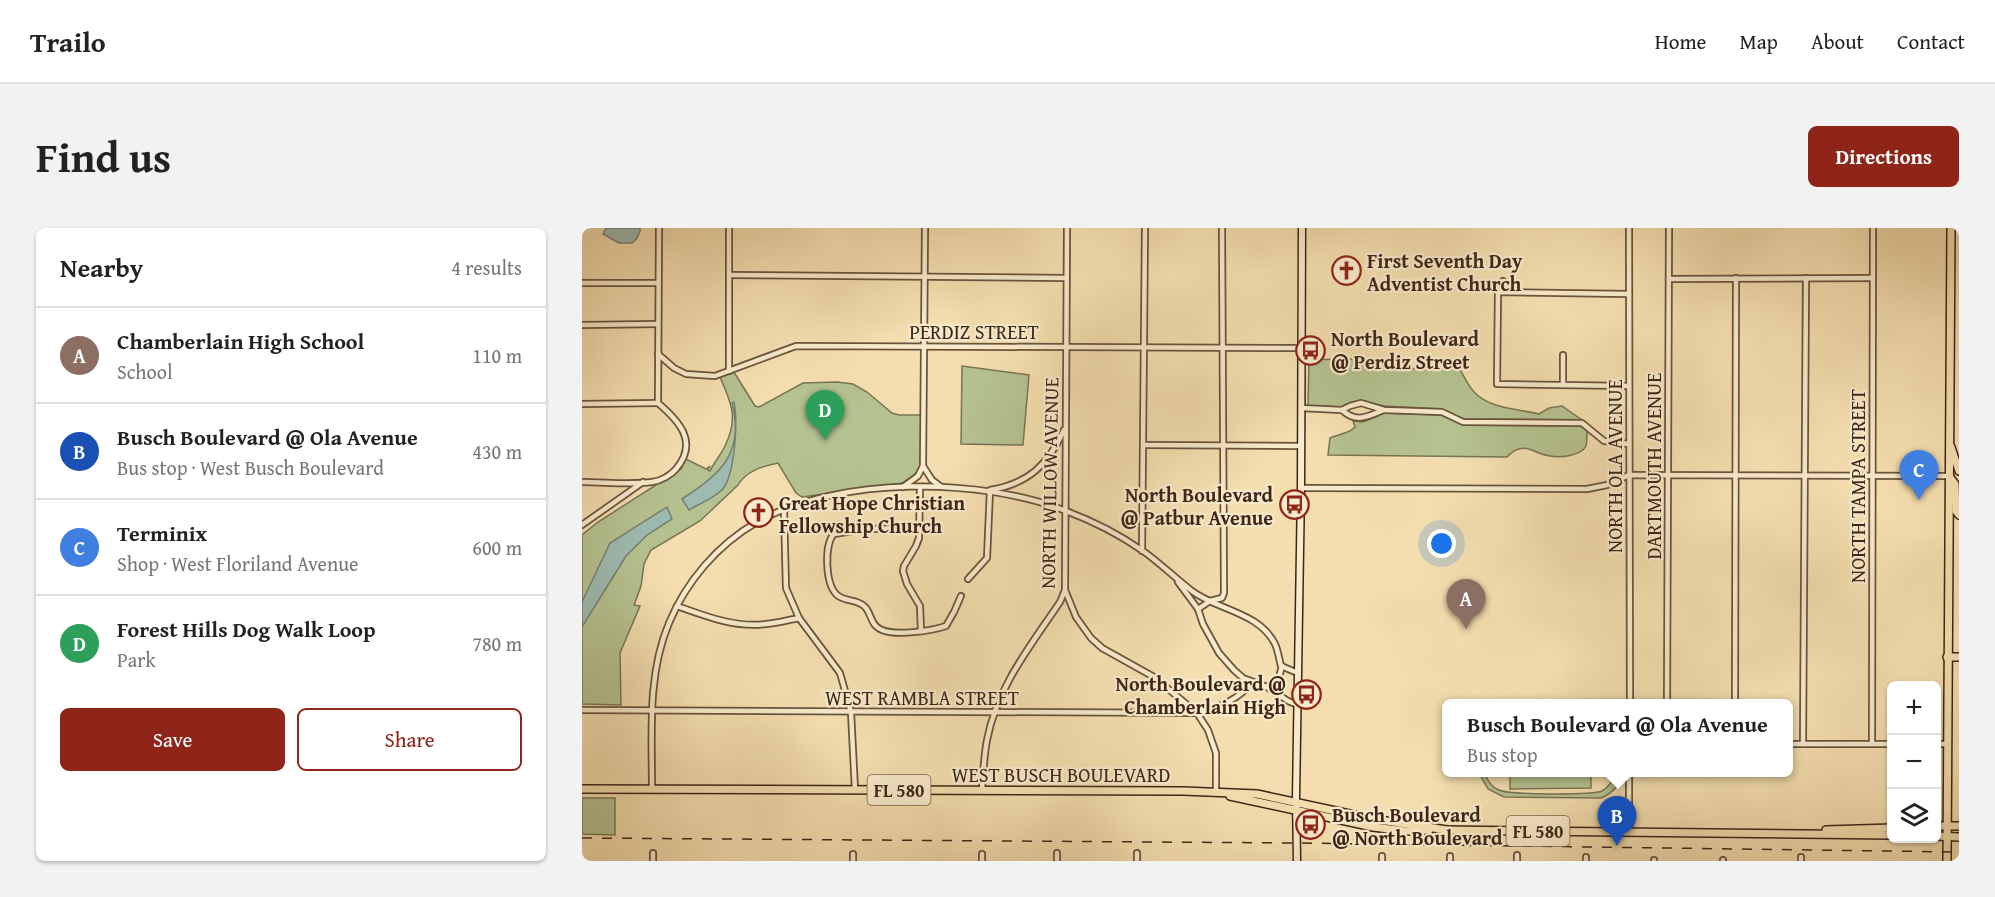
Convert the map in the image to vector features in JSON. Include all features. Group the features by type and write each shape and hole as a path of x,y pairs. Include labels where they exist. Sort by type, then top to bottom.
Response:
{"main road":[{"path":"1947,861 1951,228"},
{"path":"1949,337 1959,337"},
{"path":"1949,442 1959,471"},
{"path":"1949,476 1955,484 1956,511 1959,515"},
{"path":"1947,657 1959,657"},
{"name":"WEST BUSCH BOULEVARD","path":"582,789 1183,791 1257,794 1372,819 1447,830"},
{"name":"WEST BUSCH BOULEVARD","path":"1216,793 1373,827 1405,831 1887,835"},
{"path":"1941,826 1959,826"},
{"name":"WEST BUSCH BOULEVARD","path":"1781,834 1887,828"},
{"path":"1941,836 1959,837"}],"street":[{"path":"658,403 659,228"},
{"path":"729,228 729,371"},
{"path":"902,488 918,476 923,466 925,228"},
{"name":"NORTH WILLOW AVENUE","path":"982,790 987,738 1008,680 1060,602 1065,590 1067,228"},
{"path":"1142,551 1144,228"},
{"path":"1198,609 1210,601 1222,598 1224,592 1222,228"},
{"path":"1297,861 1302,228"},
{"name":"NORTH OLA AVENUE","path":"1629,228 1629,699"},
{"name":"DARTMOUTH AVENUE","path":"1667,699 1669,228"},
{"name":"NORTH TAMPA STREET","path":"1872,744 1874,228"},
{"path":"729,275 1066,278"},
{"path":"1735,699 1736,278"},
{"path":"1803,744 1806,278"},
{"path":"1669,279 1873,278"},
{"path":"1503,280 1498,292 1497,384 1629,386"},
{"path":"582,283 658,283"},
{"path":"1498,292 1629,294"},
{"path":"582,325 658,324"},
{"name":"PERDIZ STREET","path":"658,354 674,368 686,374 715,376 796,346 1301,348"},
{"path":"1563,355 1563,385"},
{"path":"582,404 658,403 673,416 682,429 687,450 674,472 654,482 582,482"},
{"path":"1342,411 1350,406 1361,404 1384,410 1442,412 1464,422 1582,423 1604,441 1629,444"},
{"path":"1301,408 1342,411 1348,416 1362,419 1384,410"},
{"path":"990,490 1008,487 1030,476 1045,463 1055,450 1066,428"},
{"path":"1144,445 1301,446"},
{"path":"923,466 932,480 940,487"},
{"path":"1301,488 1587,489 1607,485 1629,475 1949,476"},
{"path":"582,525 643,482"},
{"path":"652,789 652,711 659,656 668,626 690,583 725,544 755,523 784,510 828,496 902,488 940,487 1007,493 1065,510 1116,535 1142,551 1199,596 1248,617 1264,631 1275,643 1282,666 1279,677 1267,687"},
{"path":"920,488 920,528 916,546 903,571 907,584 920,606 921,631"},
{"path":"968,579 987,558 990,490"},
{"path":"784,510 786,588 799,618 840,674 851,712 855,790"},
{"path":"920,528 865,529 834,534 828,544 830,580 837,595 862,604 867,609 873,623 884,631 921,631 946,626 961,596"},
{"path":"1175,577 1198,609 1203,624 1219,653 1234,670 1252,682 1267,687 1287,701 1298,705"},
{"path":"1065,590 1076,617 1091,638 1102,648 1154,677 1197,713 1208,730 1216,753 1216,793"},
{"path":"677,606 722,621 741,624 764,625 799,618"},
{"path":"1282,666 1299,673"},
{"name":"WEST RAMBLA STREET","path":"582,710 1197,713 1228,703 1241,695 1252,682"},
{"path":"1793,744 1887,744"},
{"path":"1941,744 1948,744"},
{"path":"1629,777 1629,832"},
{"path":"653,853 653,861"},
{"path":"1057,853 1057,861"},
{"path":"1137,853 1137,861"},
{"path":"854,854 854,861"},
{"path":"982,854 982,861"}],"green space":[{"path":"1387,359 1387,369 1459,368 1473,390 1489,402 1505,408 1539,414 1549,408 1562,406 1582,420 1464,419 1442,409 1384,406 1361,400 1341,407 1308,406 1309,360"},
{"path":"962,366 1029,375 1023,445 961,444"},
{"path":"732,369 755,406 759,407 803,383 837,382 853,384 867,392 892,413 924,415 923,466 902,483 802,497 796,493 778,463 750,473 700,521 651,550 644,564 641,586 634,605 640,606 620,653 621,705 582,704 582,535 598,522 681,469 686,459 706,469 710,466 708,470 710,471 725,446 732,427 730,402 719,375"},
{"path":"1384,413 1441,415 1464,425 1581,426 1587,431 1586,446 1580,452 1559,457 1524,448 1518,449 1507,457 1328,455 1330,438 1353,429 1355,427 1353,421 1363,422"},
{"path":"1481,777 1487,777 1494,787 1506,792 1551,794 1602,791 1614,777 1622,777 1615,788 1601,798 1504,797 1488,789"},
{"path":"1510,777 1591,777 1591,788 1510,789"},
{"path":"582,798 615,798 615,835 582,834"}],"water":[{"path":"606,228 640,228 640,231 632,243 619,243 603,234"},
{"path":"734,402 736,422 735,435 732,403"},
{"path":"735,436 733,461 722,490 689,510 682,499 718,471 732,449"},
{"path":"667,507 672,519 647,535 626,556 582,627 582,602 610,543"}],"railway":[{"path":"582,838 1296,843 1959,852"}],"place":[{"name":"First Seventh Day Adventist Church","path":"1346,271"},
{"name":"North Boulevard @ Perdiz Street","path":"1310,350"},
{"name":"Forest Hills Dog Walk Loop","path":"825,440"},
{"name":"Terminix","path":"1919,500"},
{"name":"North Boulevard @ Patbur Avenue","path":"1294,505"},
{"name":"Great Hope Christian Fellowship Church","path":"758,513"},
{"name":"Chamberlain High School","path":"1466,629"},
{"name":"North Boulevard @ Chamberlain High","path":"1307,695"},
{"name":"Busch Boulevard @ North Boulevard","path":"1311,825"},
{"name":"Busch Boulevard @ Ola Avenue","path":"1617,846"}]}
